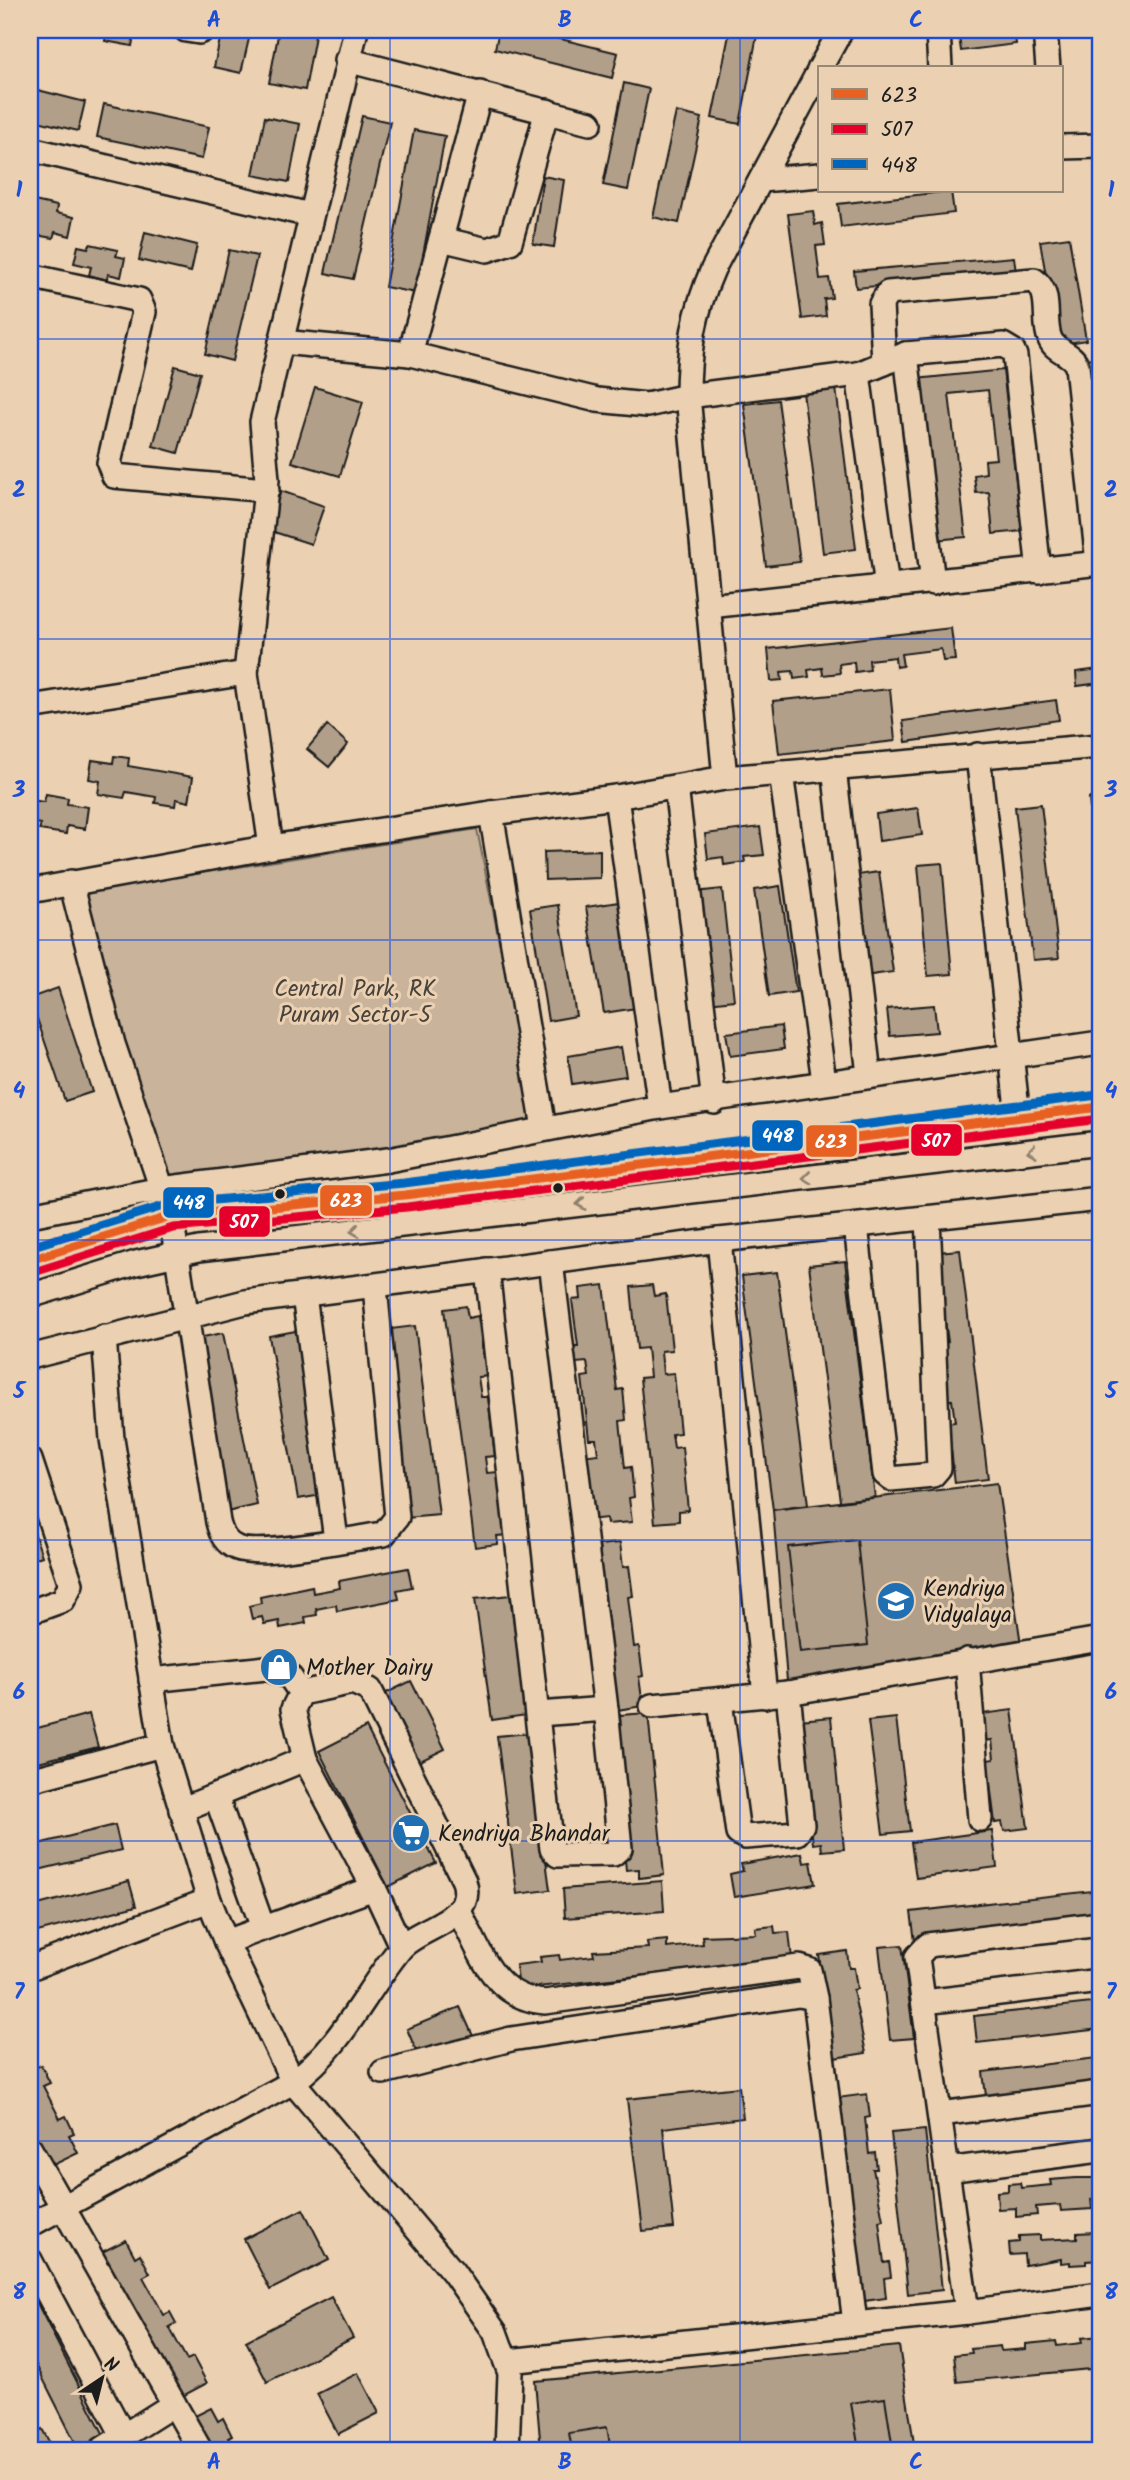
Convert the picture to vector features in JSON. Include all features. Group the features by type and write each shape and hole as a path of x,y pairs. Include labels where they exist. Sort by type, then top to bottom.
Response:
{"street":[{"path":"186,30 203,30"},
{"path":"271,847 246,673 267,490 262,422 356,30"},
{"path":"821,66 841,30"},
{"path":"938,30 940,66"},
{"path":"1045,30 1048,66"},
{"path":"347,60 590,123"},
{"path":"725,778 688,396 688,353 699,302 818,72"},
{"path":"410,354 480,93"},
{"path":"441,239 487,250 510,242 547,111"},
{"path":"1064,147 1100,146"},
{"path":"30,149 310,215"},
{"path":"761,180 818,175"},
{"path":"30,276 138,300 143,304 144,312 109,463 114,476 267,490"},
{"path":"884,363 881,304 888,293 910,290 1034,281 1045,295 1048,335 1056,348"},
{"path":"281,342 410,354 615,403 661,404 688,396 858,374 906,354 996,344 1009,347 1056,348 1072,357 1077,366 1099,563 709,606"},
{"path":"1009,347 1015,356 1039,571"},
{"path":"906,354 933,583"},
{"path":"858,374 887,587"},
{"path":"30,707 246,673"},
{"path":"30,891 271,847 616,797 725,778 1100,746"},
{"path":"978,755 1018,1117"},
{"path":"834,768 869,1075"},
{"path":"781,773 824,1081"},
{"path":"676,787 714,1102"},
{"path":"616,797 660,1107"},
{"path":"491,813 544,1128"},
{"path":"71,882 113,1044 171,1216 184,1316 218,1522 225,1540 242,1550 284,1548 384,1534 397,1517 375,1287"},
{"path":"31,1212 161,1189 388,1160 544,1128 660,1107 714,1102 824,1081 1100,1043"},
{"path":"30,1260 171,1216 405,1195 1100,1107"},
{"path":"30,1296 136,1263 177,1254 1100,1143"},
{"path":"30,1357 244,1302 719,1240 1100,1199"},
{"path":"856,1226 885,1474 891,1479 933,1475 939,1468 928,1218"},
{"path":"719,1240 765,1696"},
{"path":"487,1270 554,1852 558,1855 613,1854 620,1848 606,1709 551,1262"},
{"path":"304,1295 336,1540"},
{"path":"104,1337 111,1439 162,1745 209,1900 226,1942 293,2082 453,2272 495,2332 508,2361 512,2386 507,2450"},
{"path":"30,1460 71,1584 63,1600 30,1612"},
{"path":"652,1706 788,1693 1100,1639"},
{"path":"967,1660 980,1819"},
{"path":"151,1680 266,1668 290,1677 301,1693"},
{"path":"30,2225 293,2082 325,2055 348,2026 401,1946 444,1922 458,1910 465,1896 464,1881 370,1690 353,1682 301,1693 292,1705 305,1759 374,1888 401,1946"},
{"path":"720,1701 738,1833 745,1838 797,1833 802,1825 788,1693"},
{"path":"538,1714 606,1709"},
{"path":"30,1780 162,1745"},
{"path":"181,1810 305,1759"},
{"path":"216,1796 263,1928"},
{"path":"226,1942 374,1888"},
{"path":"30,1968 209,1900"},
{"path":"458,1910 495,1980 508,1992 526,2000 545,2002 799,1967 809,1969 815,1998 855,2323"},
{"path":"967,2312 917,1957 928,1945 1100,1924"},
{"path":"924,2003 1100,1981"},
{"path":"383,2072 511,2039 799,1995 815,1998"},
{"path":"940,2114 1100,2093"},
{"path":"30,2149 200,2450"},
{"path":"947,2170 1100,2150"},
{"path":"30,2260 124,2437"},
{"path":"508,2361 967,2312 1100,2294"},
{"path":"101,2450 174,2404"}],"green space":[{"name":"Central Park, RK Puram Sector-5","path":"477,829 536,1128 159,1181 82,892"}],"building":[{"path":"107,30 135,30 132,46 105,41"},
{"path":"222,30 251,30 241,73 214,67"},
{"path":"279,30 316,30 305,90 269,83"},
{"path":"499,30 524,30 618,53 612,78 495,49"},
{"path":"730,30 758,30 740,124 712,118"},
{"path":"958,30 1014,30 1016,44 961,51"},
{"path":"624,83 649,89 628,190 603,185"},
{"path":"30,88 85,102 78,131 30,119"},
{"path":"104,104 209,127 202,159 97,137"},
{"path":"676,112 702,118 679,223 653,217"},
{"path":"362,116 390,122 353,279 325,273"},
{"path":"265,117 300,124 289,182 253,175"},
{"path":"414,130 445,136 416,293 385,287"},
{"path":"543,176 564,180 554,247 533,244"},
{"path":"951,192 954,213 841,227 838,204"},
{"path":"34,201 57,206 56,213 74,217 70,236 55,232 53,238 30,234 30,206 33,206"},
{"path":"813,211 815,225 822,223 825,245 816,246 820,279 829,278 832,298 824,299 826,316 802,319 788,214"},
{"path":"145,232 197,245 191,272 139,260"},
{"path":"1069,237 1086,340 1058,345 1040,241"},
{"path":"90,244 118,250 116,256 125,258 121,277 108,274 107,280 89,275 91,267 74,263 78,246 88,248"},
{"path":"229,250 257,256 232,361 205,354"},
{"path":"1014,257 1016,273 856,288 854,271"},
{"path":"1100,357 1100,485 1085,359"},
{"path":"175,366 200,373 178,453 153,446"},
{"path":"1003,370 1022,531 993,534 989,492 976,493 974,475 986,473 985,460 996,459 988,390 949,394 966,537 935,540 916,379"},
{"path":"315,387 363,402 340,476 292,462"},
{"path":"836,388 856,549 823,553 803,392"},
{"path":"778,400 800,562 766,566 744,404"},
{"path":"281,491 324,506 311,544 268,530"},
{"path":"951,628 955,660 943,661 941,649 901,654 903,666 896,667 895,657 869,660 870,670 855,672 854,662 839,664 840,673 823,675 822,668 808,670 809,677 794,679 793,671 781,672 782,680 771,681 768,649"},
{"path":"1100,669 1100,683 1077,686 1076,672"},
{"path":"890,689 895,741 779,754 773,701"},
{"path":"1056,700 1059,720 906,742 903,721"},
{"path":"327,725 348,744 329,767 307,749"},
{"path":"114,756 129,758 128,766 193,777 189,802 176,799 175,806 155,803 156,797 126,792 124,798 98,794 100,781 89,779 92,760 113,763"},
{"path":"46,794 68,798 67,804 88,807 85,829 67,826 66,834 39,830 41,824 30,822 30,800 44,802"},
{"path":"1100,797 1100,906 1099,906 1089,798"},
{"path":"1041,804 1059,958 1033,960 1015,807"},
{"path":"918,808 922,835 879,841 876,814"},
{"path":"760,827 764,855 744,857 745,862 724,865 723,857 708,859 705,834"},
{"path":"600,850 600,878 545,880 544,852"},
{"path":"942,863 952,974 928,976 918,865"},
{"path":"879,872 893,972 864,976 850,876"},
{"path":"780,886 796,992 769,996 754,890"},
{"path":"722,889 734,1000 708,1003 695,892"},
{"path":"619,902 636,1008 604,1013 586,907"},
{"path":"558,905 576,1016 548,1021 530,909"},
{"path":"58,988 92,1092 65,1101 30,998"},
{"path":"934,1005 937,1032 890,1036 887,1009"},
{"path":"781,1026 784,1049 730,1056 726,1033"},
{"path":"621,1047 626,1076 572,1084 568,1056"},
{"path":"960,1250 988,1479 955,1483 948,1423 955,1422 952,1400 945,1401 938,1343 948,1342 945,1320 939,1321 937,1252"},
{"path":"845,1261 875,1497 840,1501 809,1265"},
{"path":"777,1272 808,1505 773,1510 742,1276"},
{"path":"604,1285 617,1390 623,1389 626,1420 620,1421 625,1468 631,1467 634,1497 629,1498 632,1522 607,1524 606,1518 589,1520 582,1456 598,1454 596,1439 589,1439 582,1377 589,1376 587,1362 576,1363 574,1346 578,1346 572,1300 581,1299 580,1288"},
{"path":"652,1285 654,1296 666,1294 672,1350 661,1351 663,1374 674,1373 680,1433 672,1434 674,1448 682,1447 688,1510 679,1511 679,1521 655,1523 640,1378 650,1377 647,1348 637,1349 631,1287"},
{"path":"466,1306 468,1318 478,1316 484,1361 488,1361 490,1376 478,1377 481,1397 488,1397 495,1456 485,1457 487,1473 499,1472 508,1535 497,1536 498,1544 475,1547 444,1309"},
{"path":"415,1326 439,1515 406,1518 382,1330"},
{"path":"301,1330 328,1494 298,1499 269,1336"},
{"path":"223,1333 257,1505 227,1512 193,1339"},
{"path":"997,1483 1022,1651 788,1693 773,1510"},
{"path":"30,1520 42,1556 30,1560"},
{"path":"857,1540 868,1645 800,1652 788,1547"},
{"path":"620,1543 623,1567 629,1566 633,1596 628,1597 634,1647 639,1646 643,1706 617,1710 590,1557 600,1555 599,1545"},
{"path":"408,1568 412,1587 397,1590 399,1599 337,1611 336,1605 316,1609 317,1615 305,1617 306,1623 280,1628 279,1621 264,1624 262,1617 252,1619 249,1606 261,1603 260,1597 312,1586 313,1593 340,1588 339,1581"},
{"path":"510,1595 527,1715 492,1720 475,1599"},
{"path":"411,1681 445,1749 412,1765 378,1697"},
{"path":"1012,1710 1028,1828 1004,1831 1002,1822 995,1823 987,1760 994,1759 992,1740 985,1741 982,1714"},
{"path":"648,1713 664,1875 639,1878 639,1869 626,1870 612,1731 621,1730 620,1715"},
{"path":"89,1714 98,1747 30,1764 30,1730"},
{"path":"831,1717 844,1849 822,1851 821,1843 813,1844 800,1720"},
{"path":"896,1718 910,1831 883,1834 868,1721"},
{"path":"366,1727 436,1863 388,1887 319,1751"},
{"path":"529,1733 550,1890 517,1894 497,1736"},
{"path":"115,1825 121,1850 30,1872 30,1846"},
{"path":"992,1831 997,1867 916,1878 911,1842"},
{"path":"802,1853 804,1863 811,1862 815,1884 734,1897 730,1874 743,1871 741,1864"},
{"path":"129,1881 136,1906 30,1934 30,1907"},
{"path":"662,1881 664,1911 565,1918 563,1889"},
{"path":"1100,1890 1100,1920 915,1942 911,1912"},
{"path":"774,1926 775,1933 789,1932 792,1959 519,1989 516,1965 541,1962 540,1957 559,1955 560,1960 594,1956 593,1951 648,1948 647,1942 667,1940 667,1948 703,1944 702,1936 756,1934 755,1928"},
{"path":"902,1945 914,2038 890,2040 879,1947"},
{"path":"847,1951 849,1968 854,1968 857,1989 853,1990 866,2053 834,2058 819,1955"},
{"path":"1100,2002 1100,2029 977,2043 974,2016"},
{"path":"460,2007 473,2036 419,2058 407,2029"},
{"path":"1096,2058 1100,2091 987,2104 983,2072"},
{"path":"30,2062 33,2069 41,2065 50,2083 43,2086 60,2119 66,2116 74,2133 69,2135 78,2153 51,2166 30,2124"},
{"path":"739,2087 743,2118 663,2128 674,2228 643,2231 627,2099"},
{"path":"867,2094 870,2117 865,2118 869,2154 875,2153 877,2169 873,2169 883,2220 879,2221 884,2263 889,2262 891,2277 884,2278 886,2298 864,2301 837,2098"},
{"path":"925,2130 942,2290 908,2294 891,2133"},
{"path":"1100,2178 1100,2198 1091,2199 1092,2209 1061,2211 1060,2205 1036,2207 1037,2215 1016,2217 1016,2208 998,2209 997,2192 1008,2191 1008,2184 1020,2183 1021,2188 1051,2185 1050,2180"},
{"path":"303,2209 329,2260 270,2290 244,2239"},
{"path":"1077,2233 1100,2234 1100,2260 1086,2261 1086,2264 1070,2265 1070,2262 1061,2263 1061,2259 1025,2265 1024,2254 1010,2255 1009,2243 1019,2242 1019,2236 1040,2235 1040,2240 1077,2238"},
{"path":"126,2240 135,2257 140,2254 150,2273 143,2277 164,2315 170,2312 176,2323 169,2327 187,2360 193,2357 207,2383 179,2398 102,2252"},
{"path":"32,2293 106,2439 83,2450 79,2450 30,2353"},
{"path":"331,2297 353,2338 267,2382 246,2341"},
{"path":"1100,2336 1100,2368 957,2382 954,2355 972,2353 971,2349 1000,2346 1001,2351 1026,2349 1026,2344 1056,2341 1057,2346 1082,2343 1081,2338"},
{"path":"899,2346 915,2450 541,2450 535,2381"},
{"path":"358,2373 379,2413 338,2434 317,2394"},
{"path":"885,2398 893,2450 859,2450 851,2403"},
{"path":"211,2408 218,2421 223,2418 232,2436 228,2438 235,2450 208,2450 191,2418"},
{"path":"30,2418 37,2432 42,2429 51,2445 45,2448 47,2450 30,2450"},
{"path":"607,2427 611,2450 572,2450 569,2433"}],"transit line":[{"name":"448","path":"30,1247 170,1204 404,1183 1098,1095"},
{"name":"623","path":"30,1260 171,1216 405,1195 1100,1107"},
{"name":"507","path":"34,1272 173,1228 407,1207 1100,1119"}],"place":[{"name":"Kendriya Vidyalaya","path":"896,1601"},
{"name":"Mother Dairy","path":"279,1667"},
{"name":"Kendriya Bhandar","path":"411,1833"}]}
